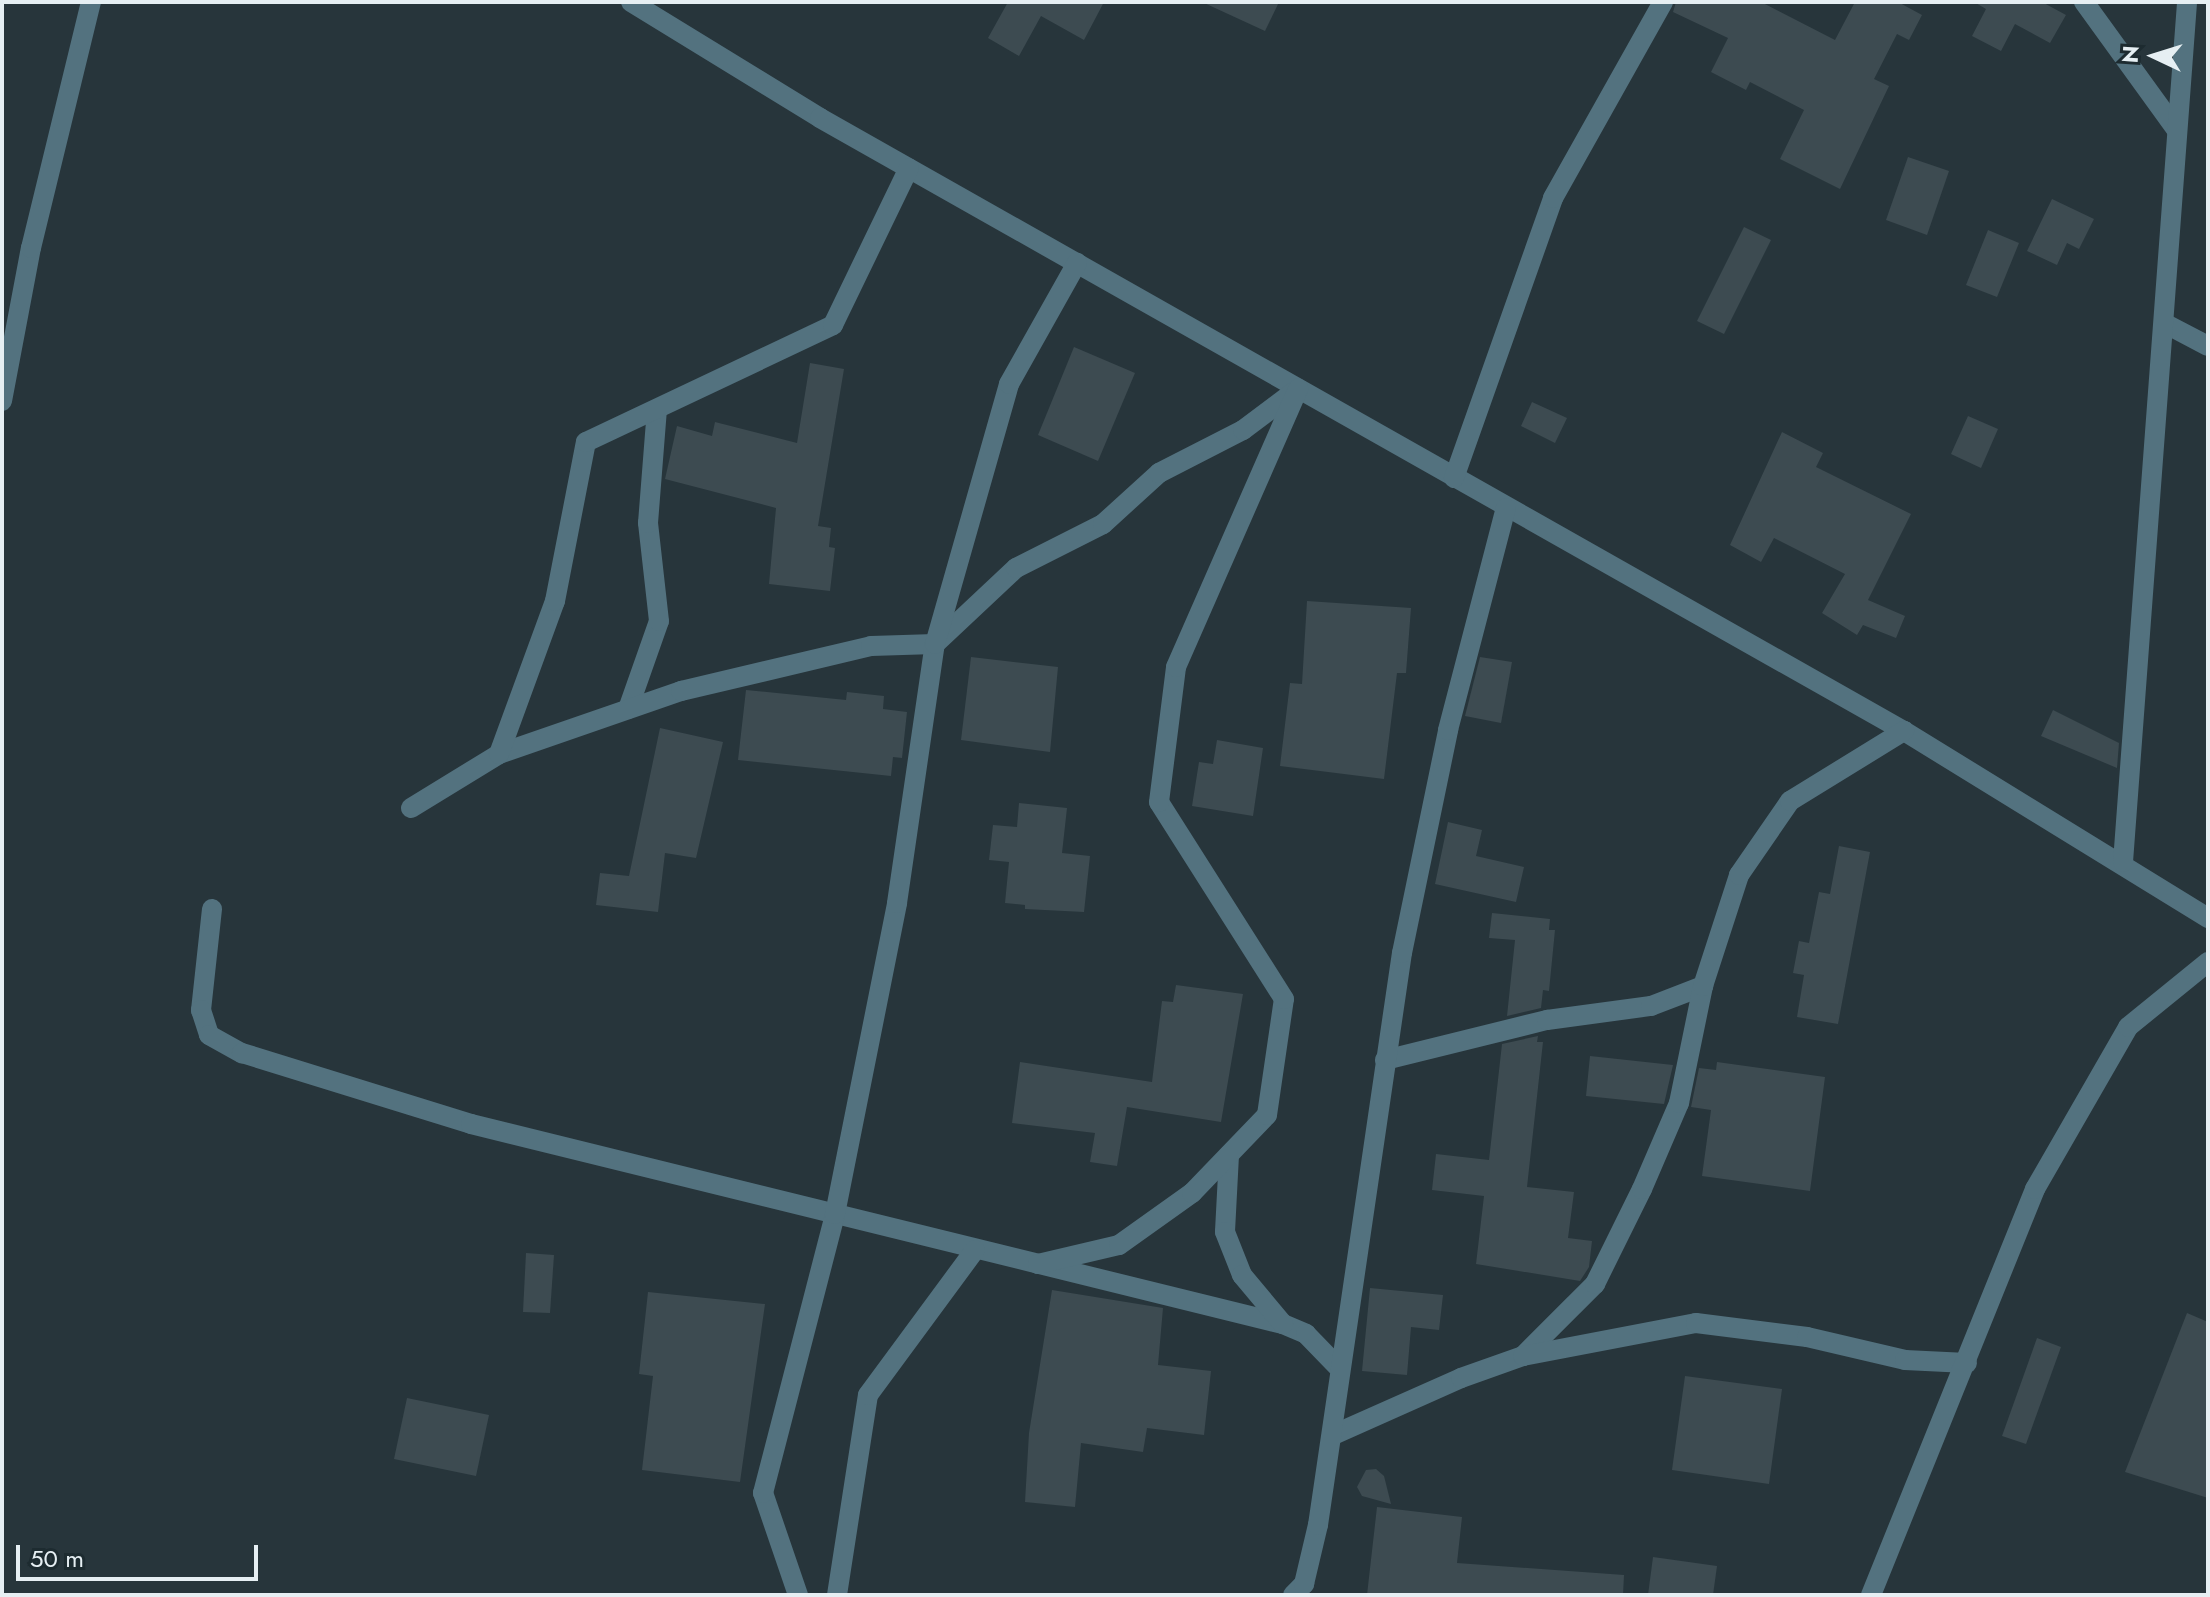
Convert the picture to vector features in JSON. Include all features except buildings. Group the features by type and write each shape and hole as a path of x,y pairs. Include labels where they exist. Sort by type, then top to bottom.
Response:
{"street":[{"path":"2,401 31,248 91,2"},
{"path":"631,2 909,168 1904,731 2123,862 2208,918"},
{"path":"1454,478 1553,198 1663,2"},
{"path":"2084,2 2176,129"},
{"path":"2123,862 2166,324 2176,129 2187,2"},
{"path":"499,754 555,601 586,442 833,325 909,168"},
{"path":"798,1595 763,1493 835,1214 897,903 935,644 1009,384 1077,263"},
{"path":"2166,324 2208,346"},
{"path":"411,808 499,754 681,691 871,646 935,644 1016,568 1103,524 1159,473 1243,430 1298,389"},
{"path":"1032,1266 1119,1245 1192,1193 1267,1115 1284,999 1159,802 1176,667 1298,389"},
{"path":"628,709 659,621 648,523 657,409"},
{"path":"1293,1595 1304,1584 1333,1435 1338,1367 1385,1060 1448,730 1506,508"},
{"path":"1523,1356 1595,1284 1642,1189 1679,1103 1703,986 1739,875 1790,801 1904,731"},
{"path":"212,909 201,1010 209,1035 242,1053 471,1124 1032,1266 1283,1324 1306,1334 1338,1367"},
{"path":"1871,1595 2035,1189 2128,1027 2208,962"},
{"path":"1385,1060 1547,1020 1651,1006 1703,986"},
{"path":"1229,1155 1225,1232 1242,1275 1283,1324"},
{"path":"837,1595 868,1395 975,1250"},
{"path":"1333,1435 1461,1378 1523,1356 1696,1323 1807,1337 1905,1360 1967,1363"}]}
